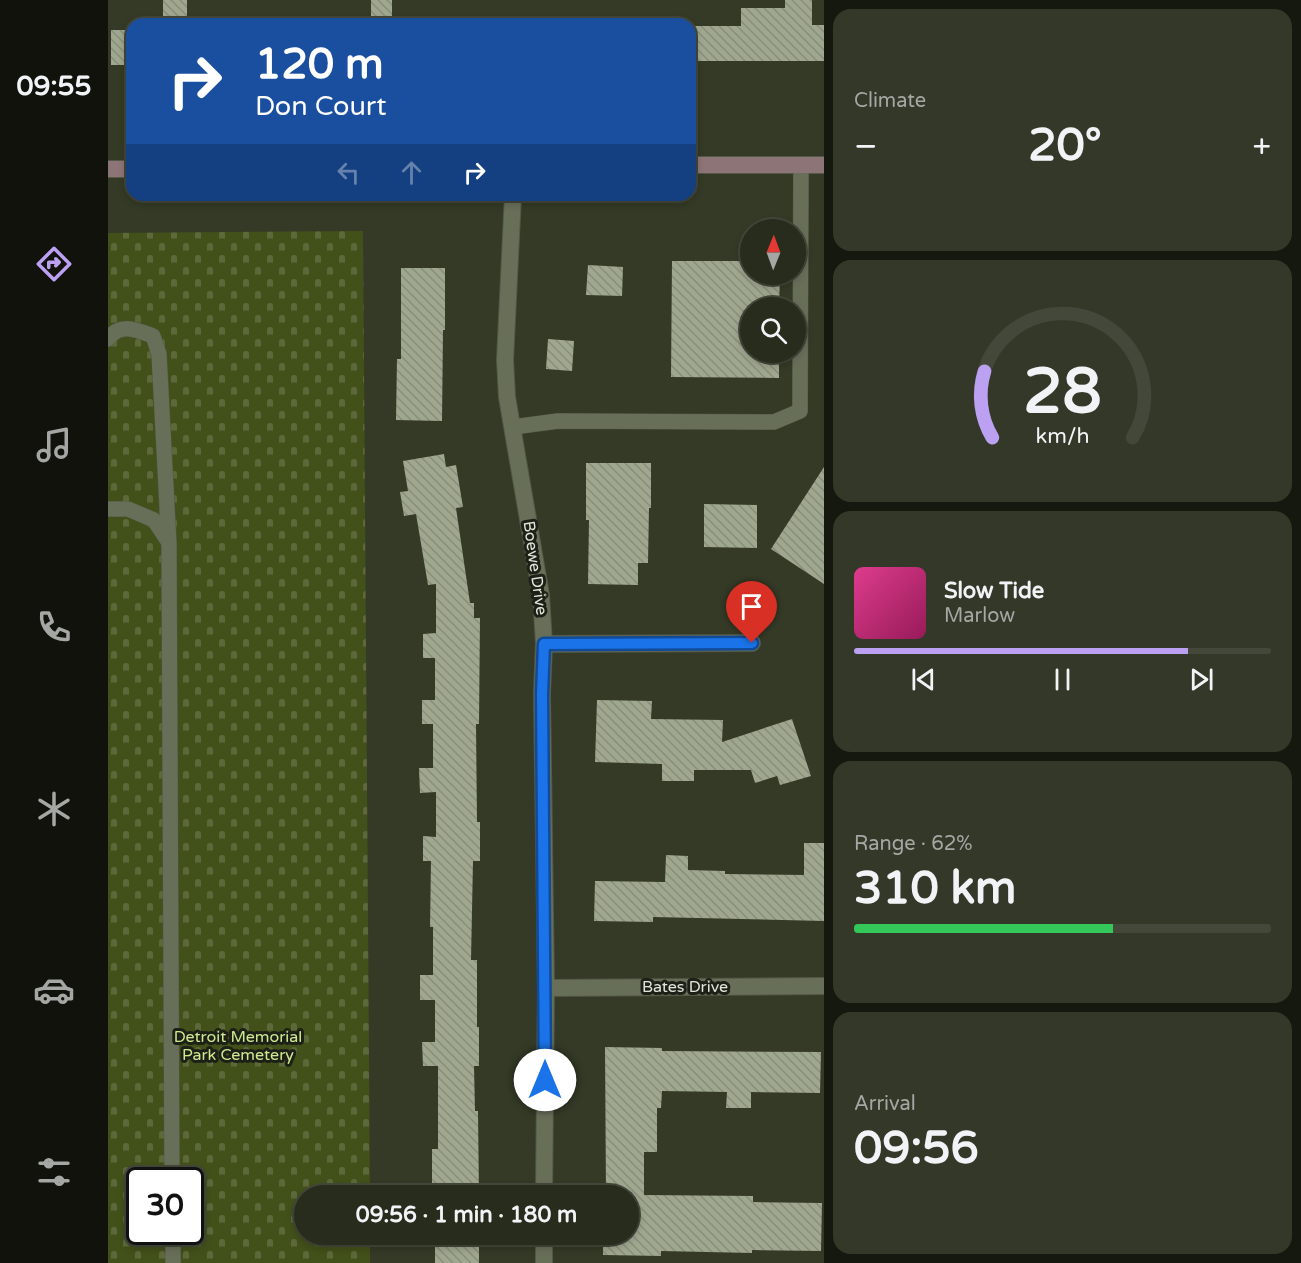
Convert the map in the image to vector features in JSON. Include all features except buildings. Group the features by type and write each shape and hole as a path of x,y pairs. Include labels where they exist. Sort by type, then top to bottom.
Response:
{"main road":[{"path":"696,165 824,165"},
{"path":"108,169 126,169"}],"street":[{"name":"Boewe Drive","path":"513,201 505,360 507,397 541,595 544,644 542,694 546,988 544,1185"},
{"path":"544,644 752,643"},
{"name":"Bates Drive","path":"546,988 824,986"},
{"path":"544,1245 544,1263"}],"lane":[{"path":"513,427 558,421 774,422 800,411 801,165"},
{"path":"108,339 112,333 130,328 153,336 159,354 169,544 172,1167"},
{"path":"108,509 128,510 154,520 169,544"},
{"path":"173,1245 173,1263"}],"green space":[{"name":"Detroit Memorial Park Cemetery","path":"363,231 370,1185 294,1185 294,1245 370,1245 370,1263 108,1263 108,233"}],"route":[{"path":"545,1080 542,694 544,644 752,643"}]}
